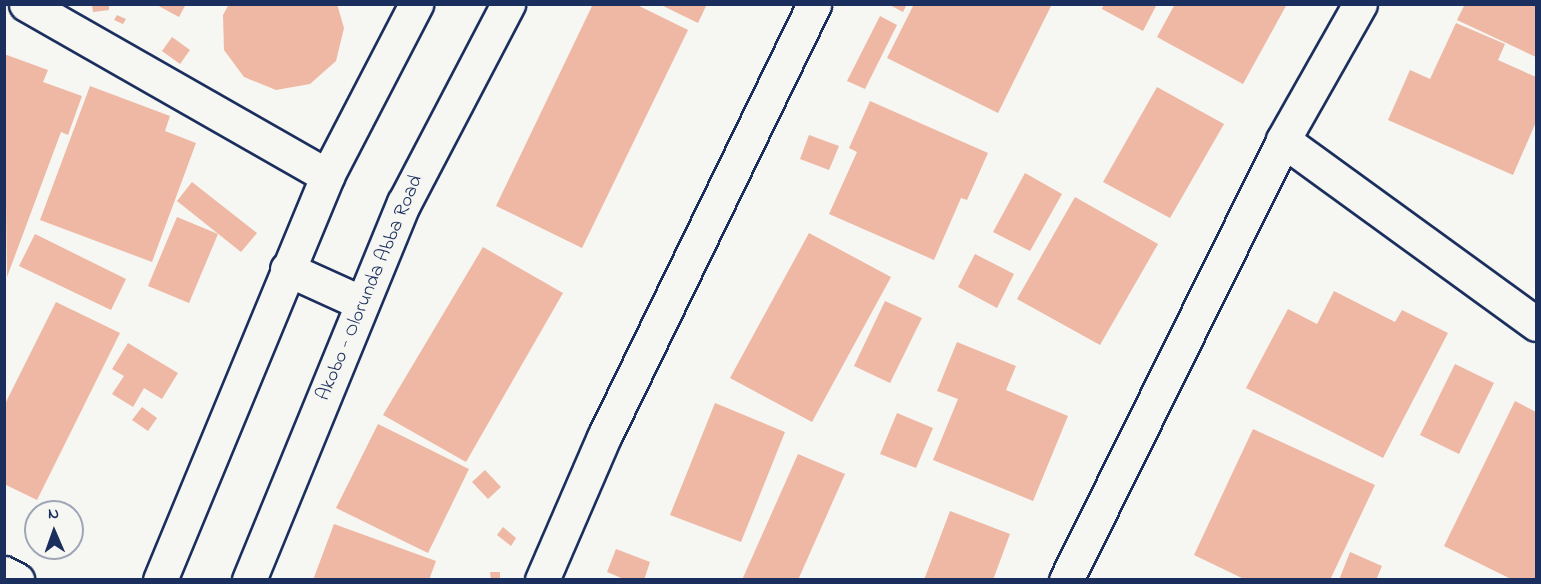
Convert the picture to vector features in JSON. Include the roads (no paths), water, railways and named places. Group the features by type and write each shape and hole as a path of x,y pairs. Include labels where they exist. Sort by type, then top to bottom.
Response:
{"street":[{"path":"26,4 327,176"},
{"path":"160,579 327,176 416,4"},
{"name":"Akobo - Olorunda Abba Road","path":"249,579 404,202 508,4"},
{"path":"542,579 604,437 814,4"},
{"path":"1066,579 1283,140 1360,4"},
{"path":"1283,140 1536,324"},
{"path":"287,269 362,303"},
{"path":"4,573 17,579"}]}
